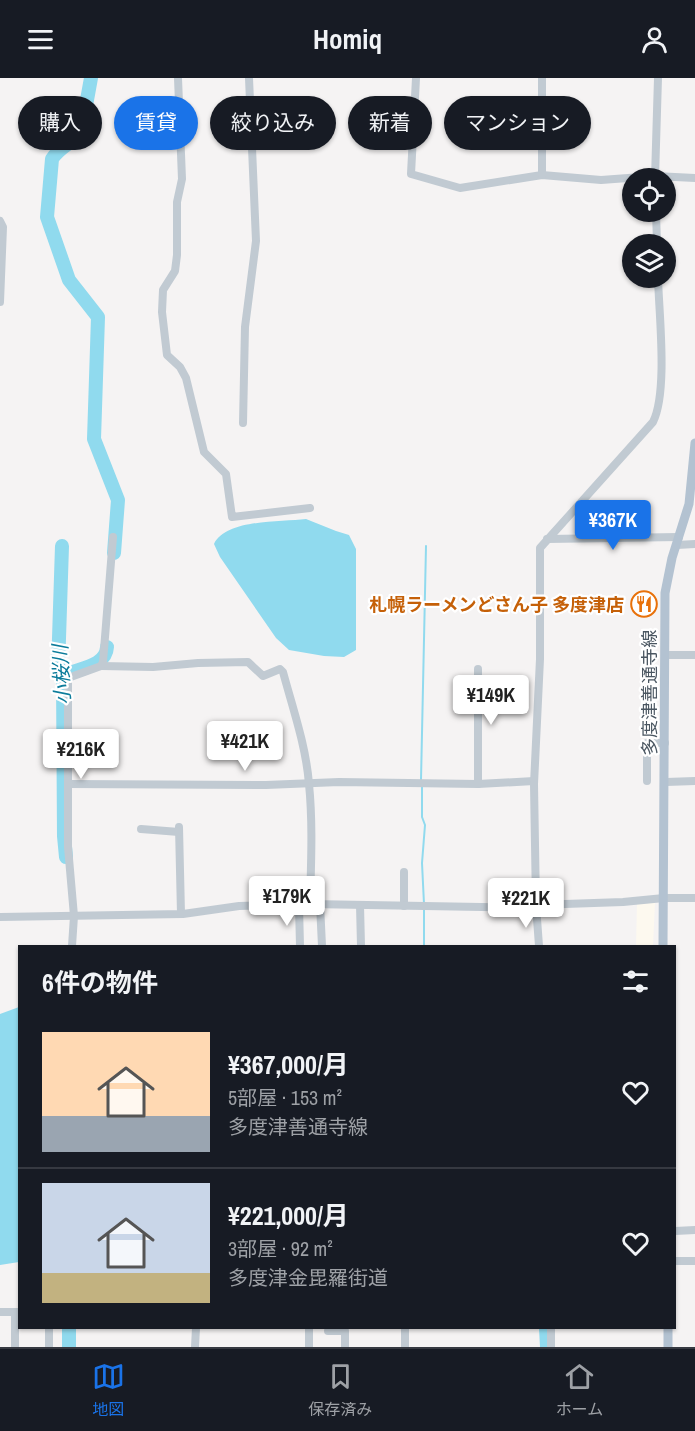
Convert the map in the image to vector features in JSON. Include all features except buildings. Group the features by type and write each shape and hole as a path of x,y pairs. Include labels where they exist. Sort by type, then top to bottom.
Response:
{"main road":[{"name":"多度津善通寺線","path":"663,945 666,782 665,593 689,504 695,443"},
{"path":"668,1329 668,1347"}],"street":[{"path":"178,78 182,179 177,202 175,271 162,290 167,355 186,378 204,452 226,474 232,517 310,508"},
{"path":"243,423 245,327 256,241 249,78"},
{"path":"416,78 411,174 460,188 542,176 601,180 622,179"},
{"path":"542,78 542,176"},
{"path":"655,168 658,78"},
{"path":"676,178 695,178"},
{"path":"0,223 0,302"},
{"path":"539,945 534,781 540,659 540,548 653,422 658,411 661,391 658,288"},
{"path":"102,661 112,537"},
{"path":"547,539 678,541 695,544"},
{"path":"665,655 695,655"},
{"path":"72,945 74,916 68,847 68,678 102,661 153,667 248,662 263,676 280,669 283,672 302,738 309,783 312,839 310,904"},
{"path":"478,669 478,784"},
{"path":"647,782 647,743 665,743"},
{"path":"68,784 478,784 534,781"},
{"path":"666,782 695,781"},
{"path":"141,829 179,829 181,914"},
{"path":"404,872 404,906"},
{"path":"0,917 181,914 239,906 310,904 537,907 695,898"},
{"path":"320,904 324,945"},
{"path":"360,905 361,945"},
{"path":"299,906 300,945"},
{"path":"676,1231 695,1230"},
{"path":"676,1262 695,1261"},
{"path":"0,1312 17,1312 15,1347"},
{"path":"49,1329 49,1347"},
{"path":"195,1347 196,1329"},
{"path":"309,1329 309,1347"},
{"path":"405,1329 405,1347"},
{"path":"551,1329 551,1347"},
{"path":"328,1331 345,1330 345,1347"}],"shaded area":[{"path":"655,902 653,945 636,945 637,904"}],"water":[{"path":"306,519 349,535 356,549 356,650 344,657 289,650 276,638 220,557 214,544 220,536 242,526"},
{"path":"18,1007 18,1262 0,1265 0,1014"}],"waterway":[{"path":"91,78 81,133 58,151 52,159 47,217 69,280 98,317 94,439 118,500 114,553"},
{"name":"小桜川","path":"62,546 58,669 63,676 66,857"},
{"path":"421,780 426,546"},
{"path":"63,676 97,663 102,659 107,647"},
{"path":"422,785 422,817 425,825 422,863 424,904"},
{"path":"424,908 424,945"},
{"path":"69,1329 69,1347"},
{"name":"小桜川","path":"546,1329 547,1347"}],"place":[{"name":"札幌ラーメンどさん子 多度津店","path":"644,604"}]}
